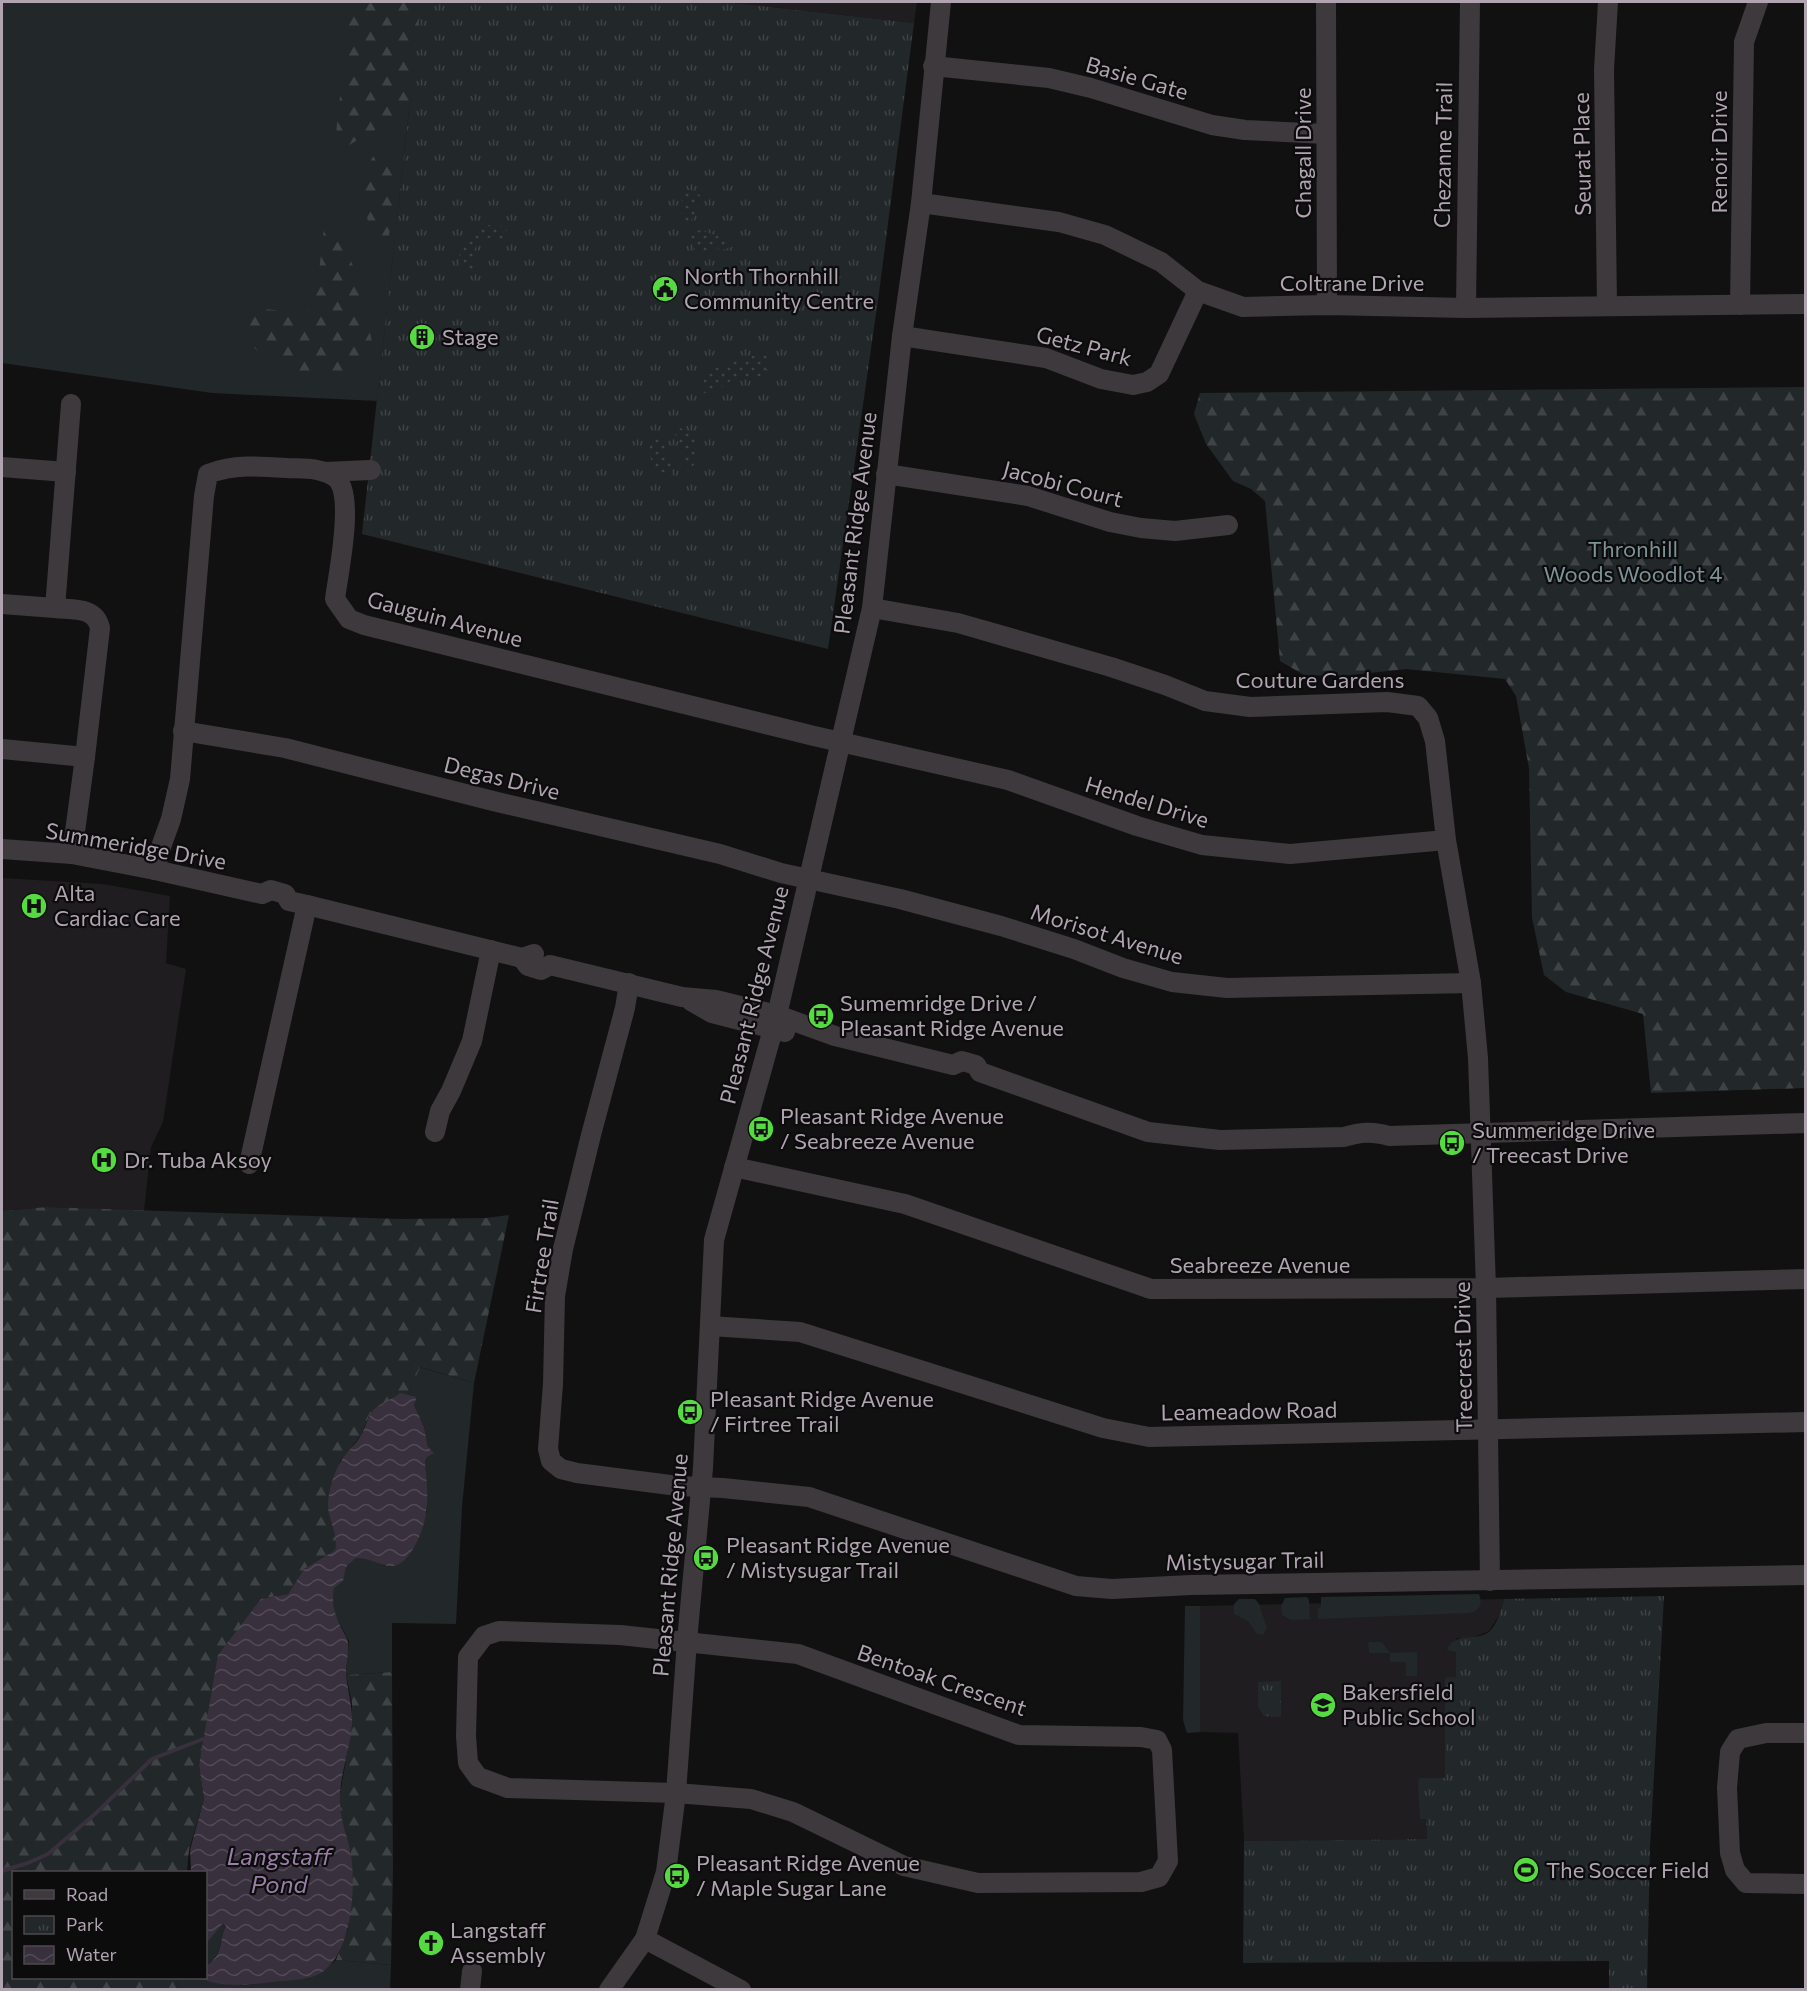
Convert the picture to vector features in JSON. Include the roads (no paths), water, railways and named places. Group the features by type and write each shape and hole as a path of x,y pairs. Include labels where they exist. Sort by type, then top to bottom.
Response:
{"street":[{"name":"Pleasant Ridge Avenue","path":"609,1989 645,1939 666,1872 676,1793 701,1487 714,1240 775,1022 872,608 902,336 921,203 941,2"},
{"name":"Chagall Drive","path":"1326,2 1327,305"},
{"name":"Chezanne Trail","path":"1466,308 1470,2"},
{"name":"Seurat Place","path":"1607,306 1604,69 1608,2"},
{"name":"Renoir Drive","path":"1740,305 1744,42 1758,2"},
{"name":"Basie Gate","path":"933,66 1050,78 1112,94 1212,125 1245,130 1326,134"},
{"name":"Coltrane Drive","path":"921,203 1059,222 1105,235 1161,262 1198,291 1243,307 1327,305 1466,308 1806,304"},
{"name":"Getz Park","path":"902,336 1046,358 1101,379 1132,385 1147,382 1159,374 1198,291"},
{"path":"55,608 71,404"},
{"path":"155,870 171,819 180,779 204,496 208,474 222,468 256,466 313,468 324,472 371,471"},
{"path":"2,467 66,472"},
{"name":"Gauguin Avenue","path":"324,472 335,477 343,486 346,507 334,599 350,619 364,625 841,742"},
{"name":"Jacobi Court","path":"886,474 1028,496 1110,522 1141,528 1175,531 1228,525"},
{"path":"2,604 89,611 99,622 72,854"},
{"name":"Couture Gardens","path":"872,608 958,623 1111,667 1205,701 1250,707 1387,702 1418,706 1428,718 1435,741 1446,840 1471,983 1478,1058 1481,1132"},
{"name":"Degas Drive","path":"183,731 285,748 493,801 720,854 807,879"},
{"name":"Hendel Drive","path":"841,742 1008,780 1137,826 1202,845 1290,854 1446,840"},
{"path":"2,749 85,757"},
{"name":"Summeridge Drive","path":"2,849 72,854 262,894 271,890 285,894 298,903 522,958 532,954 545,958 550,965 682,996 712,1013 775,1022 807,1037 835,1036 953,1065 962,1061 976,1065 980,1072 1148,1131 1220,1140 1344,1137 1363,1131 1389,1136 1806,1123"},
{"name":"Morisot Avenue","path":"807,879 900,899 1001,926 1074,949 1123,968 1172,981 1227,988 1471,983"},
{"path":"249,1164 298,903"},
{"path":"435,1132 440,1111 472,1041 491,950"},
{"name":"Firtree Trail","path":"629,983 625,1008 563,1249 555,1296 553,1384 548,1449 551,1461 561,1469 577,1473 701,1487"},
{"name":"Treecrest Drive","path":"1481,1132 1486,1288 1490,1581"},
{"name":"Seabreeze Avenue","path":"734,1167 905,1204 1151,1289 1486,1288 1806,1279"},
{"name":"Leameadow Road","path":"710,1326 800,1332 1103,1428 1149,1437 1806,1422"},
{"name":"Mistysugar Trail","path":"701,1487 809,1497 1076,1586 1112,1589 1191,1585 1806,1575"},
{"path":"676,1793 508,1788 478,1777 468,1763 466,1736 468,1657 484,1636 499,1631 585,1633 687,1641"},
{"name":"Bentoak Crescent","path":"676,1793 751,1799 793,1812 904,1866 978,1883 1141,1882 1159,1877 1168,1861 1162,1750 1157,1740 1141,1737 1019,1735 798,1654 687,1641"},
{"path":"1806,1733 1766,1733 1738,1738 1730,1752 1727,1788 1730,1853 1735,1870 1746,1883 1806,1884"},
{"path":"645,1939 741,1989"}],"water":[{"name":"Langstaff Pond","path":"400,1393 417,1397 414,1405 424,1427 428,1447 434,1453 425,1461 426,1513 423,1528 411,1553 400,1564 393,1566 356,1558 346,1567 343,1581 334,1588 333,1605 348,1642 346,1675 352,1719 340,1793 341,1816 350,1848 353,1884 346,1934 341,1949 333,1961 324,1971 314,1976 297,1980 243,1985 207,1981 207,1965 219,1952 226,1926 223,1923 207,1943 207,1871 191,1871 190,1850 204,1799 199,1765 218,1655 261,1599 288,1594 304,1569 335,1550 336,1539 328,1505 330,1488 336,1471 343,1457 359,1439 373,1410"}],"waterway":[{"path":"2,1871 48,1854 95,1814 152,1759 203,1739"}],"place":[{"name":"North Thornhill Community Centre","path":"665,289"},
{"name":"Stage","path":"422,337"},
{"name":"Alta Cardiac Care","path":"34,906"},
{"name":"Sumemridge Drive / Pleasant Ridge Avenue","path":"821,1016"},
{"name":"Pleasant Ridge Avenue / Seabreeze Avenue","path":"761,1129"},
{"name":"Summeridge Drive / Treecast Drive","path":"1452,1143"},
{"name":"Dr. Tuba Aksoy","path":"104,1160"},
{"name":"Pleasant Ridge Avenue / Firtree Trail","path":"690,1412"},
{"name":"Pleasant Ridge Avenue / Mistysugar Trail","path":"706,1558"},
{"name":"Bakersfield Public School","path":"1323,1705"},
{"name":"The Soccer Field","path":"1526,1870"},
{"name":"Pleasant Ridge Avenue / Maple Sugar Lane","path":"677,1876"},
{"name":"Langstaff Assembly","path":"431,1943"}],"park label":[{"name":"Thronhill Woods Woodlot 4","path":"1633,562"}]}
